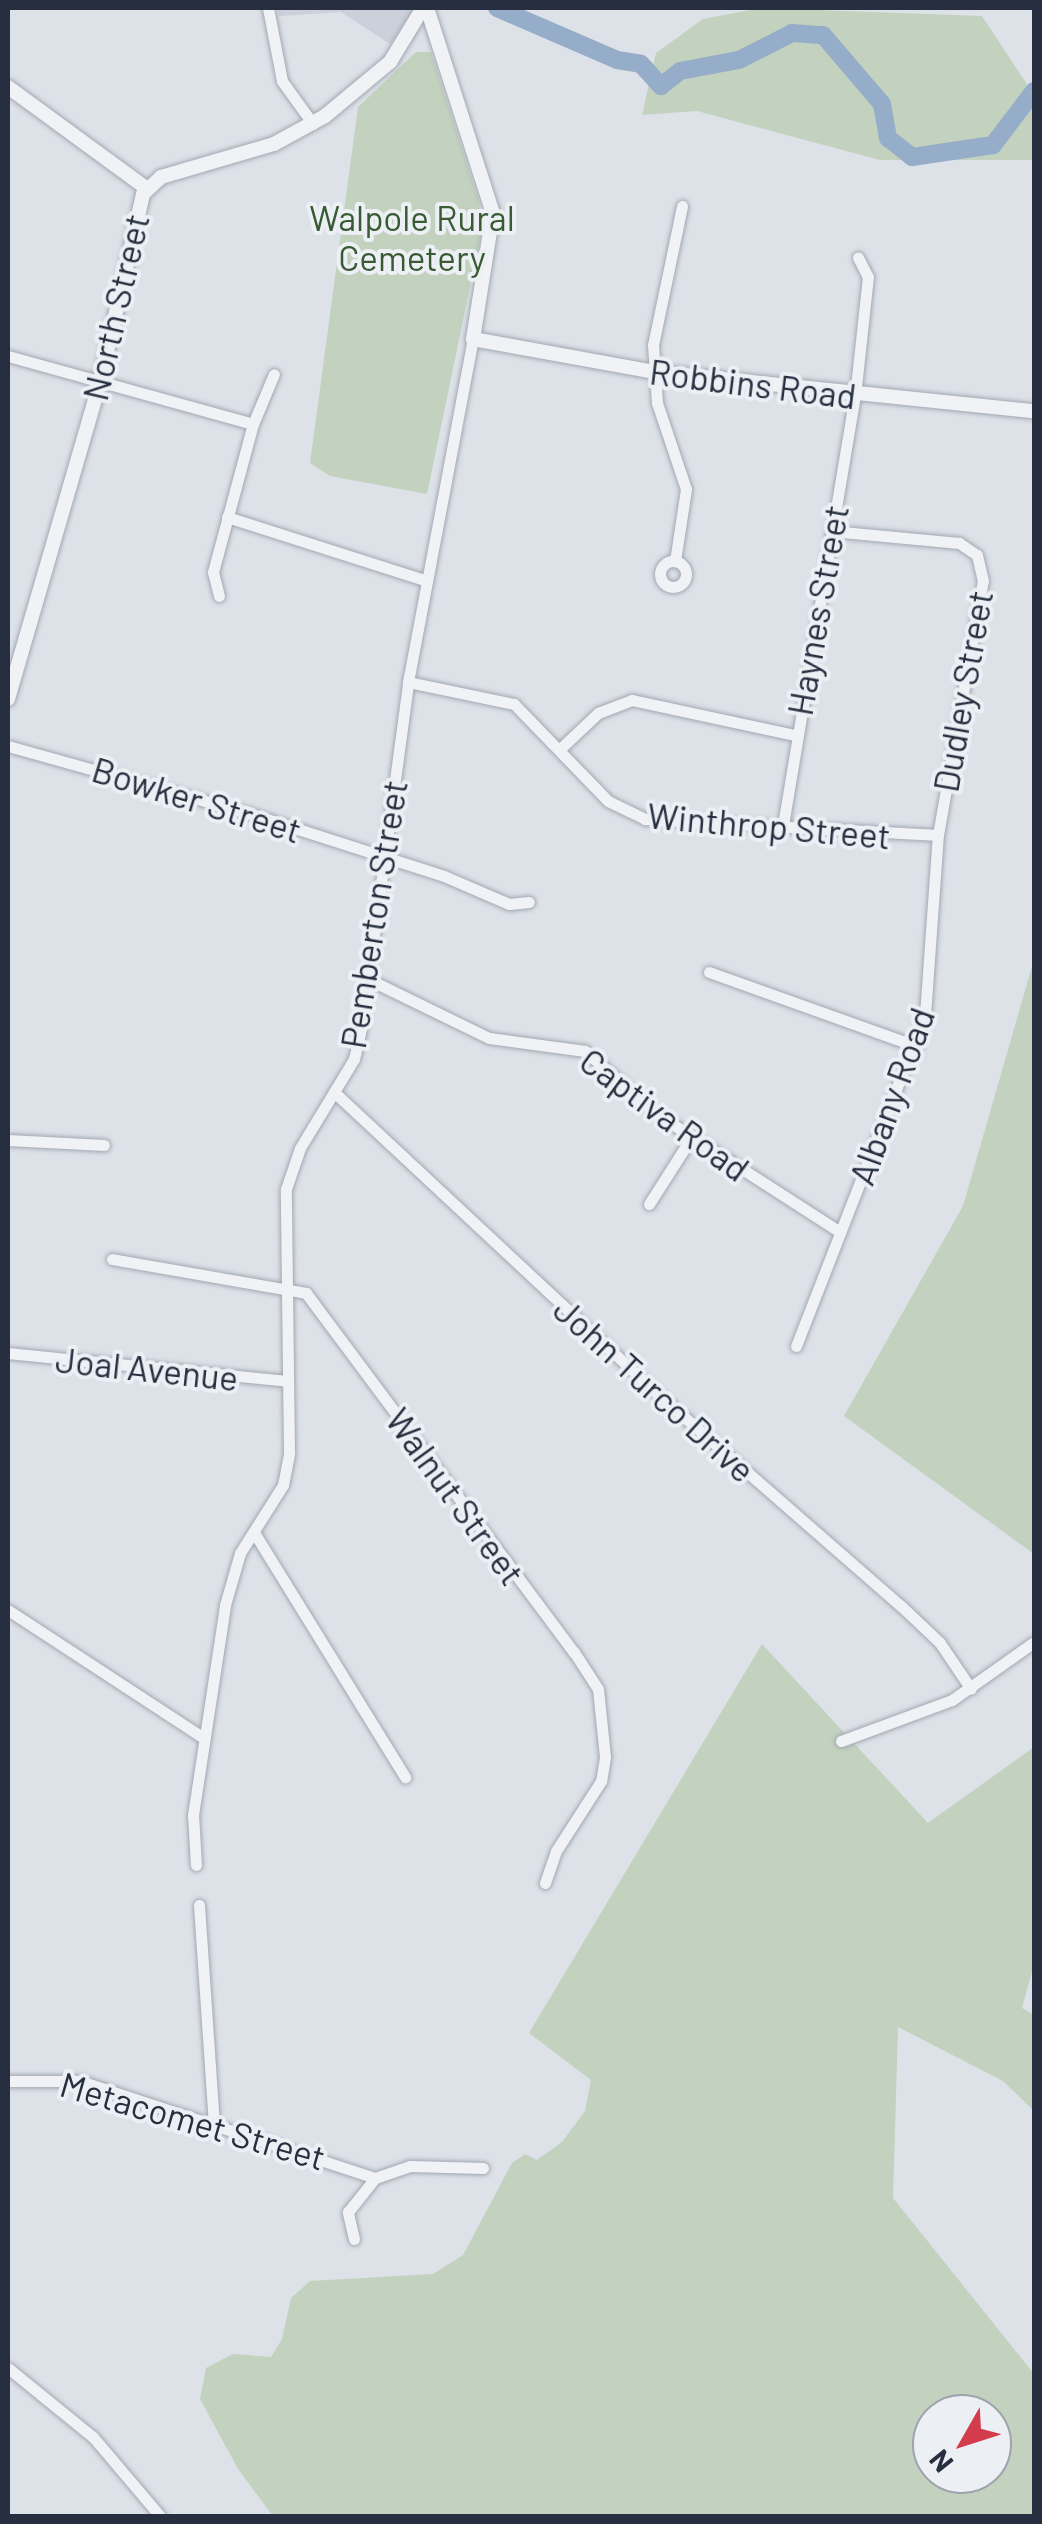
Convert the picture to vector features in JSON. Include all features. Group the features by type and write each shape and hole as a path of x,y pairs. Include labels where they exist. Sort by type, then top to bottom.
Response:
{"street":[{"path":"268,8 282,81 313,124"},
{"name":"North Street","path":"8,699 100,382 146,188 313,124 390,62 425,8"},
{"name":"Pemberton Street","path":"196,1865 193,1815 224,1606 240,1553 282,1485 289,1453 286,1189 300,1148 354,1059 370,980 408,682 493,213 425,8"},
{"path":"8,88 146,188"},
{"path":"675,560 686,489 654,372 653,345 682,206"},
{"name":"Haynes Street","path":"783,825 794,734 854,396 868,277 858,257"},
{"name":"Robbins Road","path":"473,338 654,372 854,396 1034,411"},
{"path":"8,356 253,424"},
{"path":"219,596 213,572 253,424 274,374"},
{"path":"227,517 425,580"},
{"name":"Dudley Street","path":"832,532 934,538 972,550 984,581 938,835"},
{"name":"Winthrop Street","path":"408,682 514,704 561,748 608,801 645,819 783,825 890,838 938,835"},
{"path":"561,748 598,713 632,700 794,734"},
{"name":"Bowker Street","path":"8,746 384,857 509,904 529,902"},
{"name":"Albany Road","path":"796,1346 916,1046 934,953 938,835"},
{"path":"709,972 916,1046"},
{"name":"Captiva Road","path":"370,980 489,1038 585,1050 691,1138 840,1232"},
{"name":"John Turco Drive","path":"334,1092 652,1389 900,1605 940,1643 971,1688"},
{"path":"649,1204 691,1138"},
{"path":"8,1140 104,1145"},
{"name":"Walnut Street","path":"112,1259 286,1287 310,1296 598,1689 601,1780 550,1864 545,1882"},
{"name":"Joal Avenue","path":"8,1353 287,1381"},
{"path":"255,1534 405,1777"},
{"path":"8,1610 205,1739"},
{"path":"841,1742 971,1688 1034,1642"},
{"path":"199,1904 214,2124"},
{"name":"Metacomet Street","path":"8,2081 80,2081 375,2178 348,2212 354,2239"},
{"path":"375,2178 410,2166 483,2168"},
{"path":"8,2368 106,2449 160,2516"}],"shaded area":[{"path":"278,8 415,8 390,44 341,12 279,16"}],"green space":[{"path":"760,8 982,16 1034,95 1034,160 880,160 697,111 642,115 656,53 703,19"},
{"name":"Walpole Rural Cemetery","path":"416,52 431,52 479,201 482,229 427,494 330,476 310,463 358,107"},
{"path":"1033,963 1034,1554 844,1416 963,1206"},
{"path":"762,1644 928,1823 1034,1747 1034,1964 1022,2008 1034,2015 1034,2111 1003,2081 898,2027 893,2198 1034,2374 1034,2516 273,2516 238,2469 200,2399 206,2368 233,2354 271,2357 282,2339 291,2298 310,2281 433,2274 463,2255 512,2163 525,2154 537,2160 562,2142 585,2111 591,2080 529,2033"}],"waterway":[{"path":"497,8 617,60 641,64 661,86 680,71 739,60 792,33 823,35 882,104 888,138 912,157 993,145 1034,91"}]}
